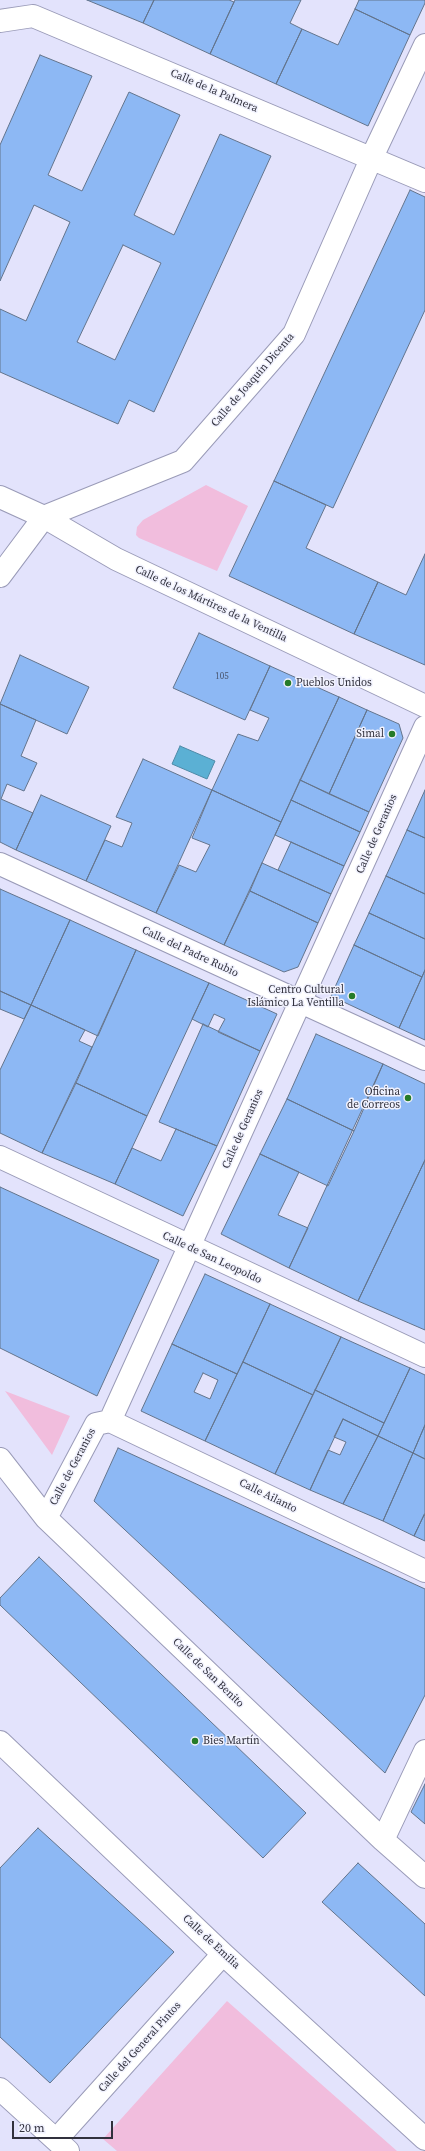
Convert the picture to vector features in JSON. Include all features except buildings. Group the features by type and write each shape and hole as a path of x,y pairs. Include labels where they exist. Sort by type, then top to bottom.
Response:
{"street":[{"name":"Calle de la Palmera","path":"0,21 32,8 425,180"},
{"name":"Calle de Joaquín Dicenta","path":"44,517 184,461 294,334 372,157 425,45"},
{"name":"Calle de los Mártires de la Ventilla","path":"0,497 44,517 116,559 425,706"},
{"path":"0,576 44,517"},
{"name":"Calle de Geranios","path":"46,1518 96,1424 110,1421 190,1248 425,727"},
{"name":"Calle del Padre Rubio","path":"0,864 425,1059"},
{"name":"Calle de San Leopoldo","path":"0,1158 190,1248 425,1356"},
{"name":"Calle Ailanto","path":"110,1421 425,1571"},
{"name":"Calle de San Benito","path":"0,1459 46,1518 383,1840 425,1877"},
{"name":"Calle de Emilia","path":"0,1742 223,1954 425,2139"},
{"path":"383,1840 425,1751"},
{"name":"Calle del General Pintos","path":"62,2146 223,1954"},
{"path":"0,2089 62,2146"}],"shaded area":[{"path":"206,485 248,506 217,571 139,538 136,535 137,527 143,520"},
{"path":"5,1391 70,1416 52,1455"},
{"path":"227,2001 397,2151 117,2151 103,2139"}],"water":[{"path":"180,746 215,761 207,779 172,764"}],"place":[{"name":"Pueblos Unidos","path":"288,683"},
{"name":"Simal","path":"392,734"},
{"name":"Centro Cultural Islámico La Ventilla","path":"352,996"},
{"name":"Oficina de Correos","path":"408,1098"},
{"name":"Bies Martín","path":"195,1741"}]}
